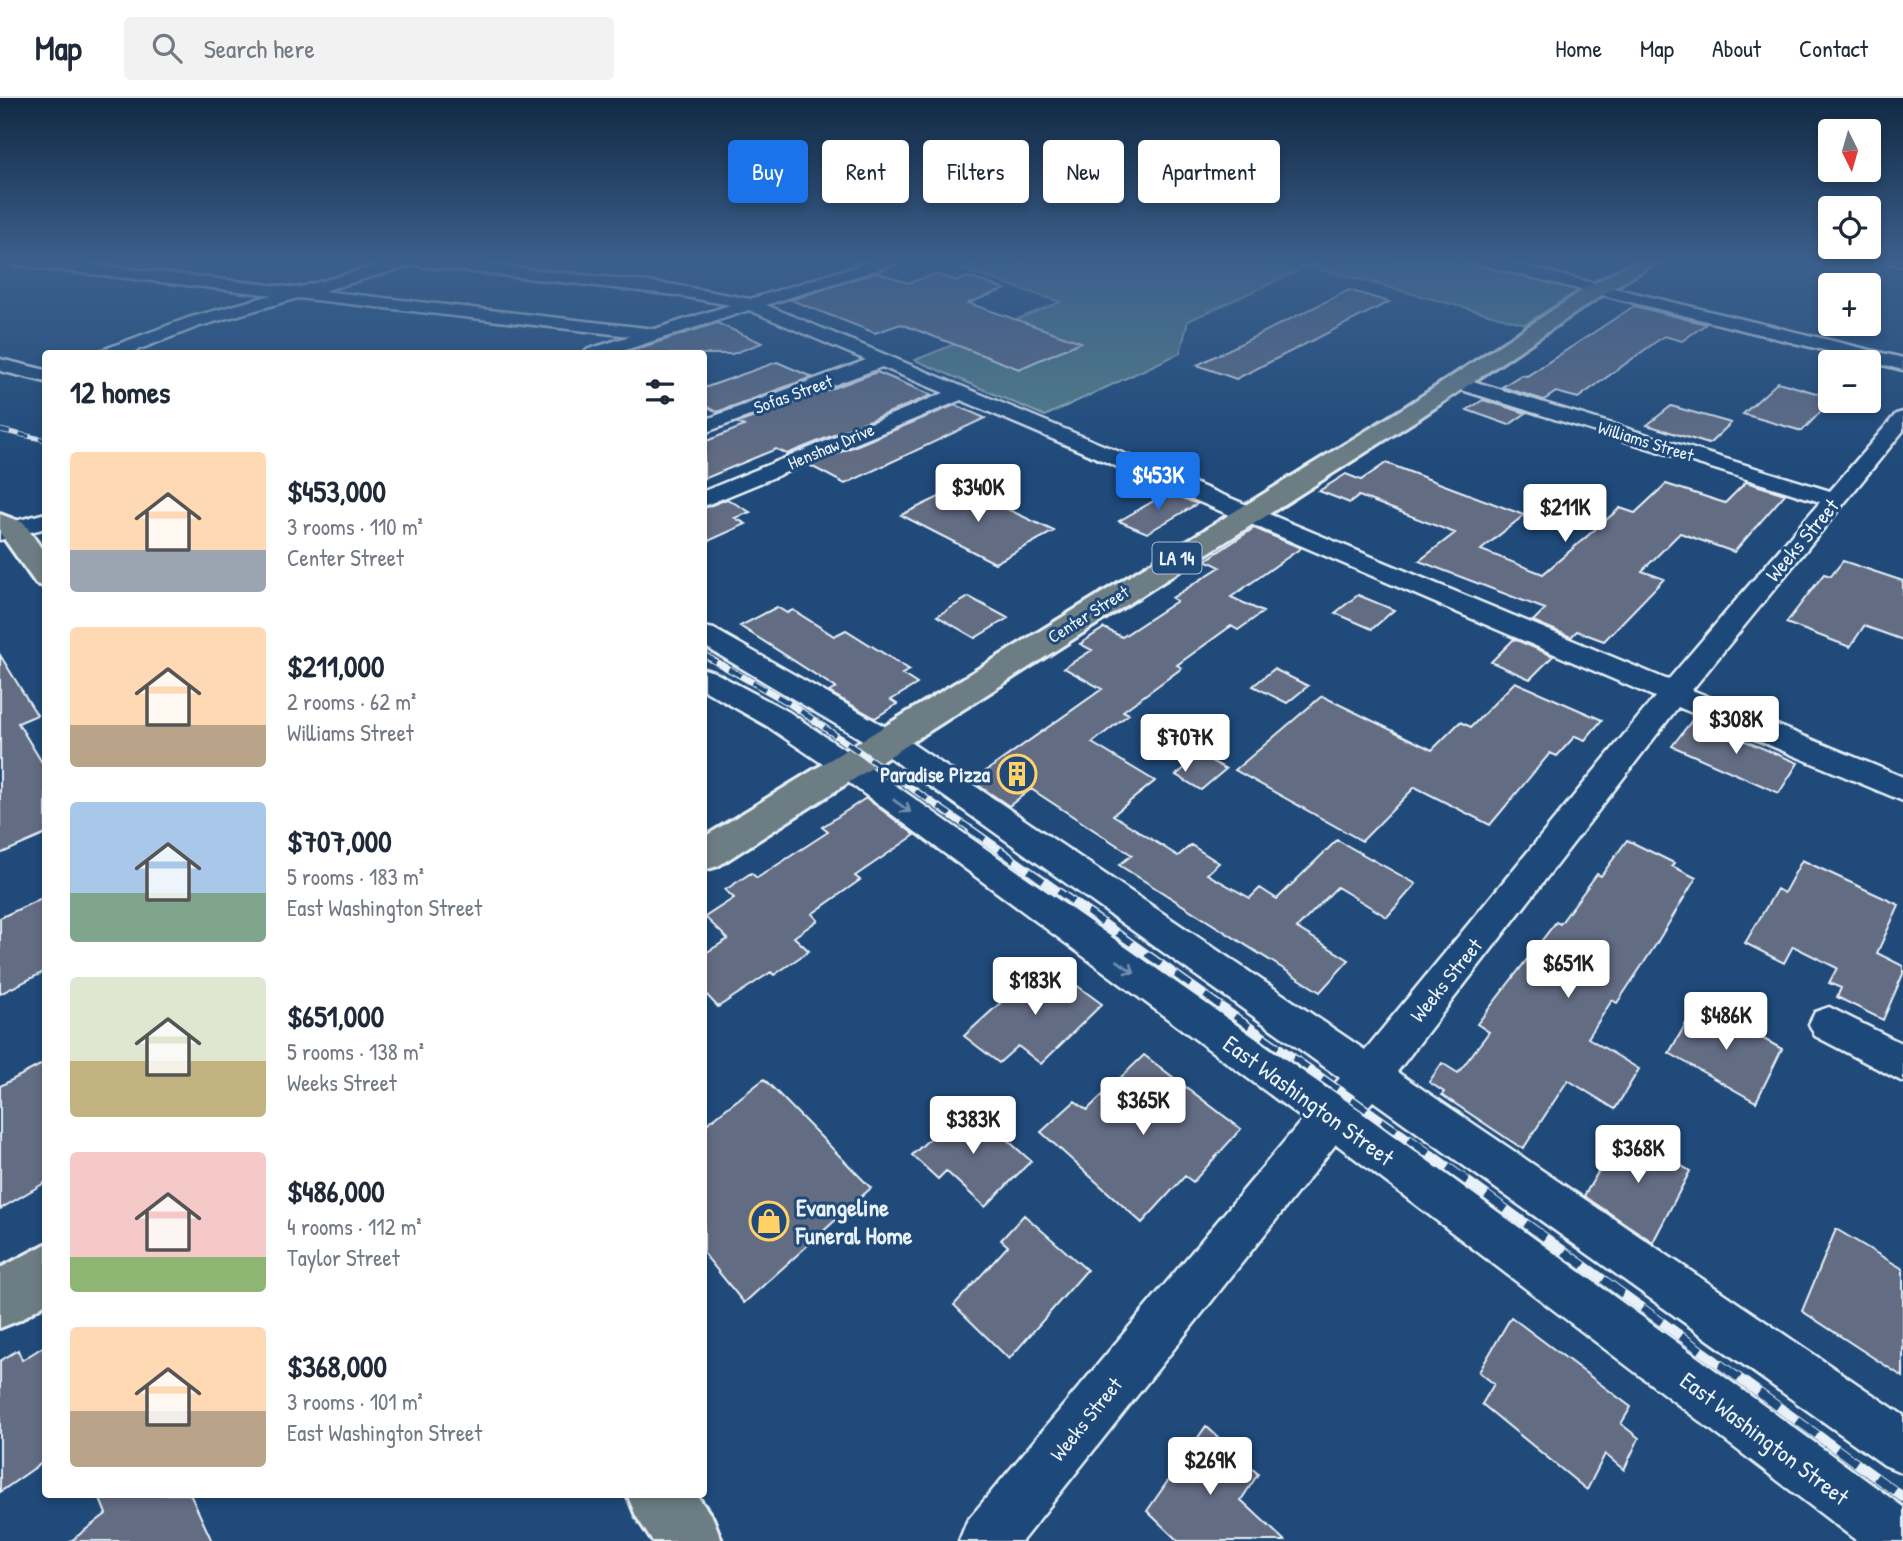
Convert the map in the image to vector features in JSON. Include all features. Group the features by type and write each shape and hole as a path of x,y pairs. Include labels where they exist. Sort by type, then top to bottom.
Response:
{"main road":[{"name":"Center Street","path":"707,854 1413,412 1540,327"},
{"path":"5,528 42,573"},
{"path":"0,1300 42,1274"},
{"path":"660,1498 690,1541"}],"street":[{"path":"120,350 180,327"},
{"path":"598,327 655,334"},
{"path":"605,350 676,327"},
{"path":"805,327 1903,790"},
{"path":"1754,327 1903,364"},
{"name":"Sofas Street","path":"707,426 883,360"},
{"path":"0,365 42,375"},
{"name":"Williams Street","path":"1457,382 1836,500"},
{"name":"Henshaw Drive","path":"707,498 959,394"},
{"name":"Weeks Street","path":"987,1541 1332,1116 1369,1076 1674,692 1903,418"},
{"path":"5,528 42,521"},
{"path":"707,637 887,741 1903,1446"},
{"name":"East Washington Street","path":"707,680 778,719 846,766 1332,1116 1903,1541"},
{"path":"1829,1024 1903,1064"}],"green space":[{"path":"997,327 1186,327 1180,353 1045,416 915,360"}],"building":[{"path":"703,327 727,327 762,343 732,354 707,354 707,350 633,350"},
{"path":"861,327 891,327 875,333"},
{"path":"910,327 1039,327 1081,342 1019,369"},
{"path":"1273,327 1339,327 1236,379 1197,365"},
{"path":"1601,327 1701,327 1682,341 1664,336 1578,398 1556,392 1544,400 1502,387 1521,375 1527,376"},
{"path":"777,362 812,377 717,412 707,407 707,387"},
{"path":"877,372 932,395 787,454 776,449 707,478 707,441 744,426 738,423"},
{"path":"1778,382 1818,394 1819,413 1802,431 1743,414"},
{"path":"1483,400 1526,413 1509,425 1467,410"},
{"path":"955,405 985,418 845,484 809,465"},
{"path":"1671,406 1731,423 1709,444 1647,425"},
{"path":"1386,463 1524,515 1481,550 1543,574 1620,508 1635,513 1666,484 1725,503 1746,482 1785,494 1734,552 1680,533 1642,571 1664,579 1604,641 1577,631 1571,637 1533,621 1545,609 1419,561 1455,533 1359,496 1350,503 1319,491 1346,474 1361,480"},
{"path":"960,487 1054,531 995,563 901,515"},
{"path":"1169,492 1197,504 1147,533 1119,521"},
{"path":"727,499 750,512 735,518 746,524 707,542 707,507"},
{"path":"1254,528 1301,548 1231,597 1263,612 1238,630 1231,626 1177,665 1182,668 1123,711 1129,714 1092,743 1155,781 1113,815 1178,856 1191,845 1219,863 1207,874 1250,898 1260,888 1277,899 1337,840 1416,884 1387,917 1337,887 1297,928 1349,960 1320,992 1119,865 1132,855 1031,789 1009,806 972,781 1102,689 1064,668 1092,650 1080,644 1104,628 1122,637 1177,601 1172,598 1220,567 1206,560"},
{"path":"1843,561 1903,581 1903,640 1864,626 1850,647 1786,623 1824,574 1831,576"},
{"path":"1358,595 1394,610 1372,629 1335,613"},
{"path":"969,597 1008,618 975,638 937,616"},
{"path":"777,607 787,613 793,610 834,636 846,630 910,670 902,674 917,684 891,700 897,704 875,718 829,692 836,688 740,626"},
{"path":"1514,639 1553,656 1530,679 1491,662"},
{"path":"0,655 37,715 18,723 42,762 42,836 0,854"},
{"path":"1274,669 1308,686 1287,703 1253,686"},
{"path":"1515,682 1602,720 1585,740 1575,736 1557,756 1550,753 1490,825 1415,787 1362,841 1235,770 1322,696 1432,750 1460,722 1471,727"},
{"path":"1693,719 1798,763 1779,793 1672,746"},
{"path":"1200,755 1226,769 1201,790 1176,775"},
{"path":"866,798 915,835 855,876 860,880 812,914 818,920 794,937 809,951 718,1007 707,995 707,952 728,939 707,919 707,916 734,898 725,890 751,873 757,878 828,832 822,827"},
{"path":"1627,840 1674,863 1672,866 1696,878 1617,1003 1612,1000 1588,1038 1639,1069 1615,1109 1568,1080 1523,1149 1442,1095 1444,1092 1429,1082 1442,1063 1458,1073 1489,1032 1477,1024 1556,922 1560,924 1597,874 1601,876"},
{"path":"1802,860 1899,905 1877,953 1903,966 1903,974 1883,1020 1837,997 1841,988 1829,983 1837,968 1793,946 1784,963 1745,943 1777,889 1784,893"},
{"path":"42,898 42,973 0,994 0,918"},
{"path":"1045,962 1102,1004 1041,1064 1018,1046 999,1063 964,1036"},
{"path":"1698,1003 1782,1049 1756,1102 1669,1053"},
{"path":"1144,1055 1241,1129 1193,1182 1185,1176 1142,1223 1041,1132 1075,1101 1087,1110"},
{"path":"42,1064 42,1184 0,1209 0,1086"},
{"name":"Evangeline Funeral Home","path":"764,1079 871,1188 744,1303 707,1258 707,1124"},
{"path":"967,1104 1031,1161 985,1207 946,1171 938,1179 912,1155"},
{"path":"1623,1130 1690,1171 1653,1242 1584,1196"},
{"path":"1024,1215 1087,1270 1009,1359 954,1305 1008,1246 1001,1240"},
{"path":"1836,1229 1903,1269 1903,1377 1802,1311"},
{"path":"1511,1317 1631,1407 1621,1424 1639,1438 1624,1470 1605,1454 1587,1490 1482,1404 1494,1384 1479,1372"},
{"path":"42,1348 42,1463 0,1492 0,1361 18,1350 22,1360"},
{"path":"1206,1426 1258,1474 1241,1500 1285,1541 1178,1541 1147,1511"},
{"path":"100,1498 192,1498 212,1541 71,1541 106,1514"}],"railway":[{"path":"0,430 42,439"},
{"path":"707,657 789,703 972,830"},
{"path":"970,829 1411,1141"},
{"path":"1409,1139 1903,1497"}],"place":[{"name":"Paradise Pizza","path":"1017,774"},
{"name":"Evangeline Funeral Home","path":"769,1221"}]}
